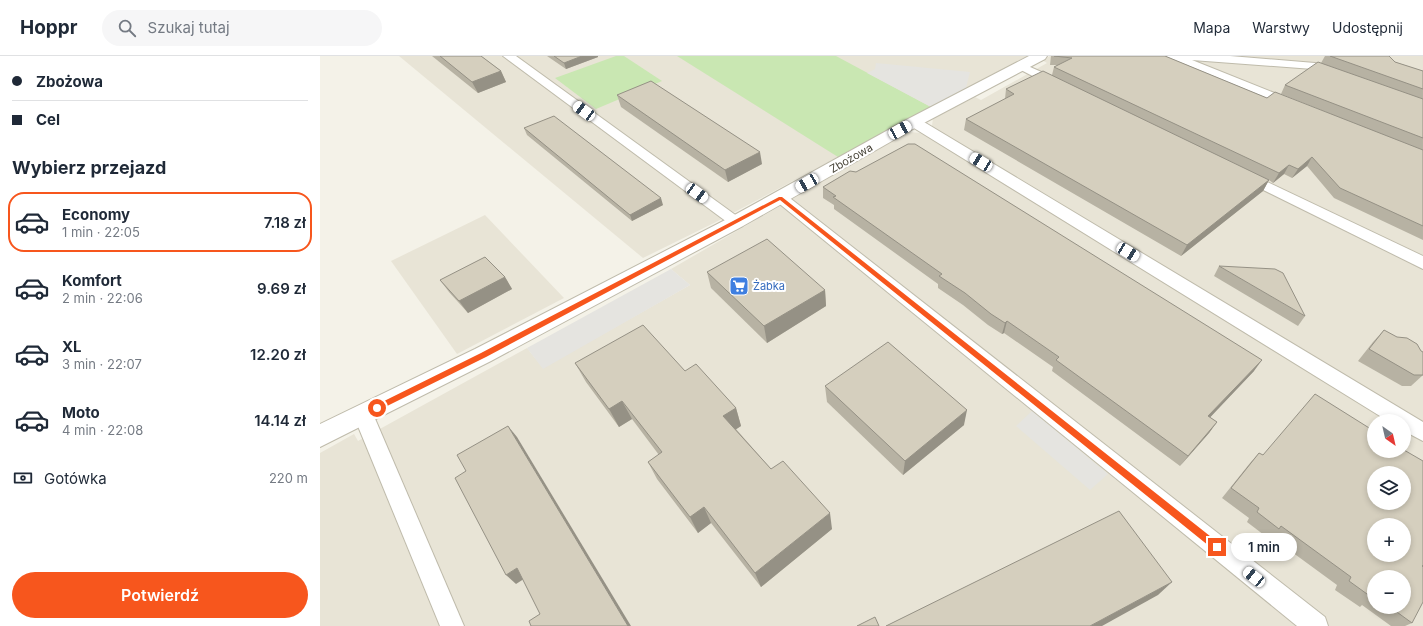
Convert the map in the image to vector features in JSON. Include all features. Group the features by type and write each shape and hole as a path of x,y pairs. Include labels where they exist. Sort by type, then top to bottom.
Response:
{"street":[{"name":"Zbożowa","path":"320,436 367,424 483,355 781,198 914,122 1040,56"}],"lane":[{"path":"509,56 736,222"},
{"path":"1172,56 1305,110"},
{"path":"1185,56 1315,66 1344,77"},
{"path":"1021,66 1068,89"},
{"path":"914,122 1423,432"},
{"path":"1231,169 1423,263"},
{"path":"781,198 1316,626"},
{"path":"367,424 452,626"}],"shaded area":[{"path":"399,56 1027,56 716,222 643,258"},
{"path":"1050,56 1423,56 1423,626 320,626 320,453 354,434 358,441 527,348 543,368 690,285 671,269 908,132 922,133 932,126 933,118 975,97 981,100 1047,63 1042,60"},
{"path":"876,63 970,72 966,88 931,107 867,73 875,69"},
{"path":"485,215 564,298 457,354 391,261"},
{"path":"671,269 690,285 543,369 527,348"},
{"path":"1032,411 1108,474 1090,490 1016,426"}],"green space":[{"path":"616,56 624,56 662,81 596,109 555,78"},
{"path":"677,56 836,56 931,107 838,157"}],"building":[{"path":"440,56 481,56 501,71 472,82"},
{"path":"554,56 582,56 564,63"},
{"path":"1054,56 1165,56 1267,98 1275,92 1423,150 1423,226 1340,188 1312,157 1298,169 1289,165 1279,173 1054,67 1072,58"},
{"path":"1330,56 1389,56 1395,62 1423,71 1423,89"},
{"path":"1318,62 1423,99 1423,138 1285,85"},
{"path":"1043,71 1269,180 1187,245 966,119 1014,94 1006,89"},
{"path":"651,81 760,152 725,170 617,95"},
{"path":"554,116 661,198 630,215 524,128"},
{"path":"908,144 915,144 1262,360 1208,416 1217,422 1188,456 1056,360 1059,357 1007,321 1005,323 991,314 965,293 939,276 942,274 833,197 836,196 823,187 850,171 856,172"},
{"path":"767,239 825,290 764,326 707,272"},
{"path":"485,257 505,277 459,301 440,280"},
{"path":"1219,266 1275,269 1283,273 1305,316"},
{"path":"643,325 685,371 696,364 736,408 723,416 771,469 783,461 830,513 755,573 704,507 690,517 648,462 662,452 622,401 609,409 575,363"},
{"path":"1384,330 1397,337 1407,338 1417,344 1423,352 1423,375 1414,375 1369,349"},
{"path":"888,342 967,410 905,461 825,386"},
{"path":"1315,394 1367,427 1367,458 1411,458 1411,454 1423,461 1423,602 1412,623 1400,614 1411,614 1411,570 1367,570 1367,594 1349,581 1351,577 1281,526 1279,529 1257,512 1259,508 1231,488 1259,453 1263,455"},
{"path":"508,426 628,626 531,626 529,621 540,614 517,568 506,575 455,478 466,471 457,455"},
{"path":"1119,511 1172,582 1090,626 886,626"},
{"path":"875,617 879,626 857,626"}],"place":[{"name":"Żabka","path":"739,286"}],"route":[{"path":"377,408 483,355 781,198 1217,547"}]}
